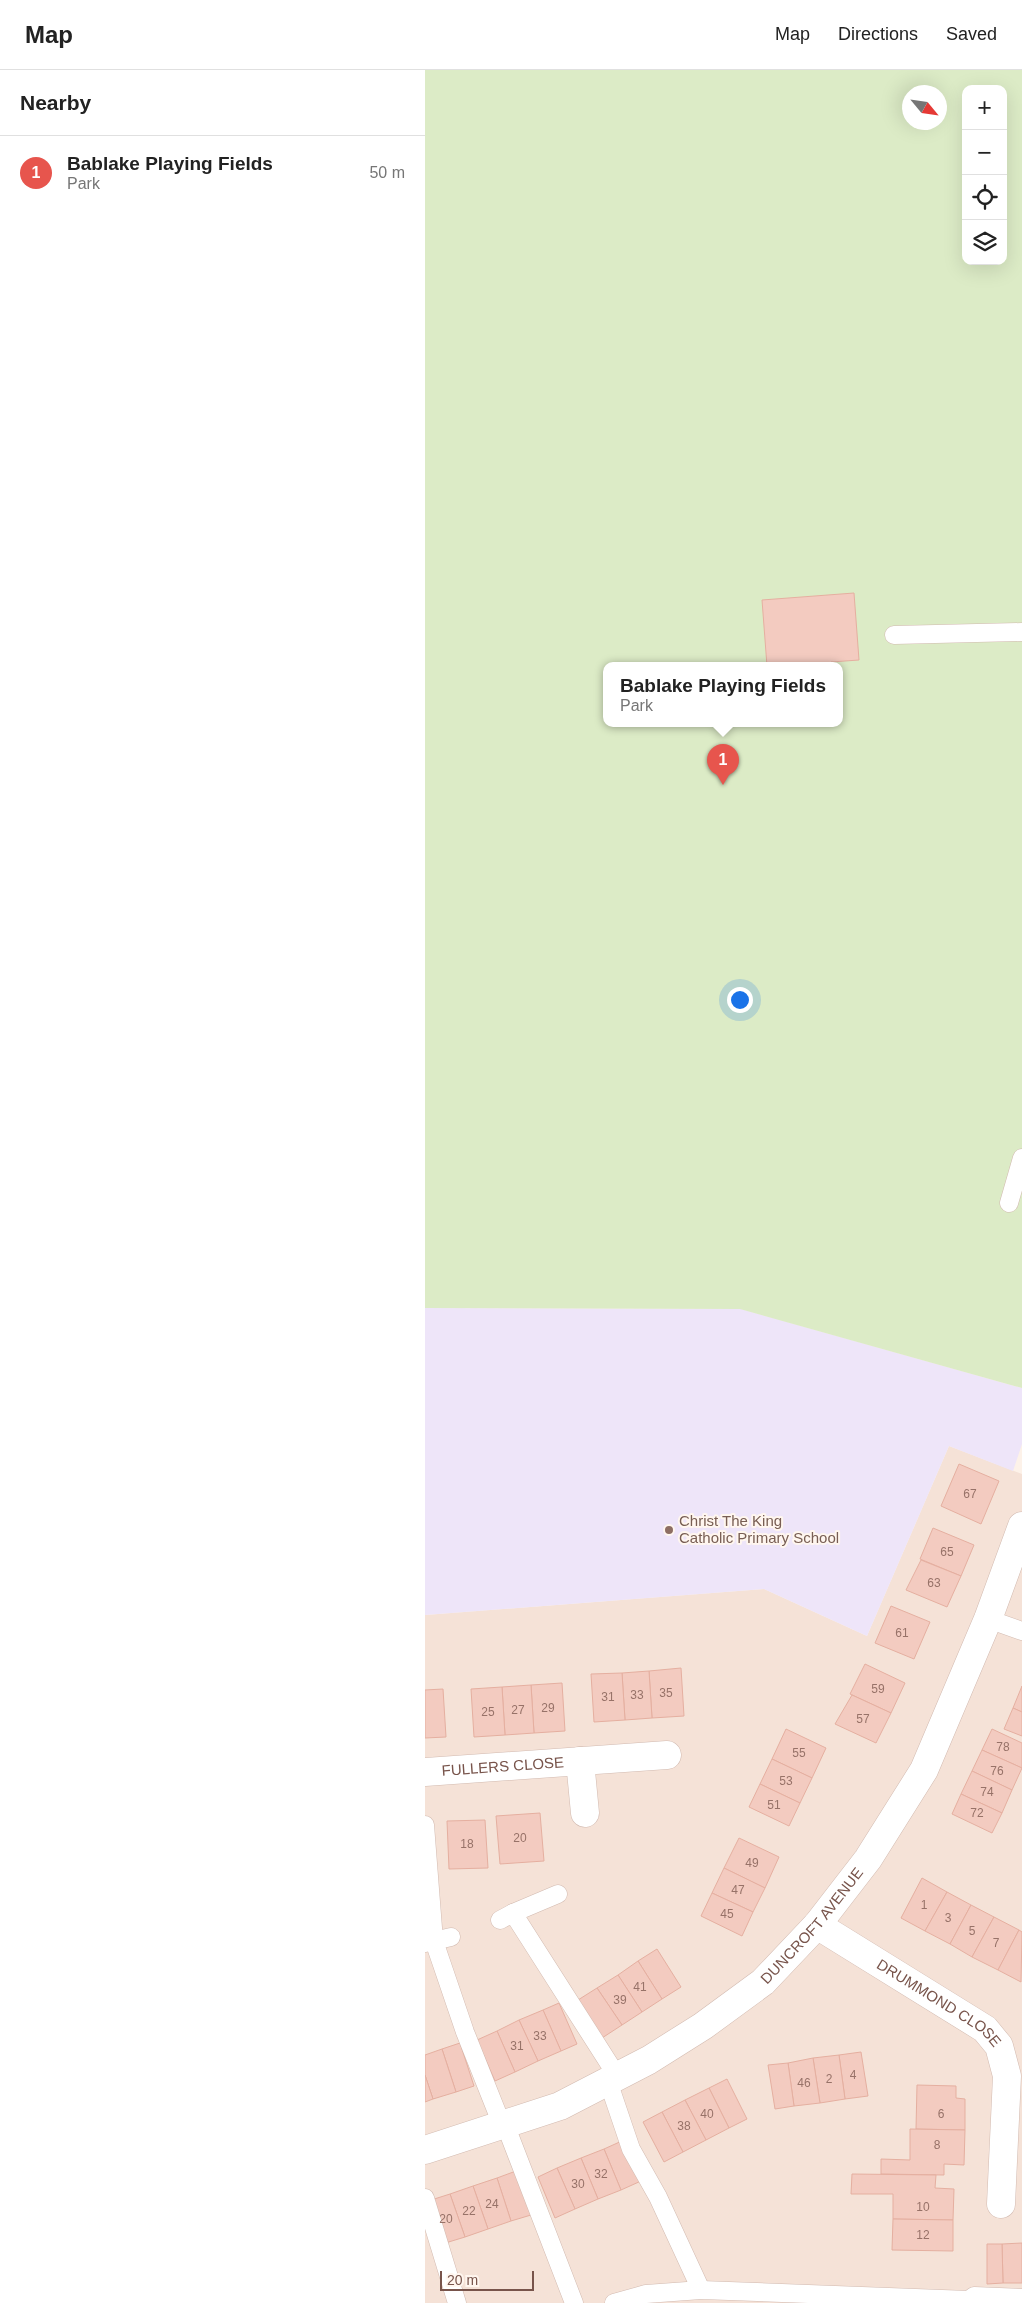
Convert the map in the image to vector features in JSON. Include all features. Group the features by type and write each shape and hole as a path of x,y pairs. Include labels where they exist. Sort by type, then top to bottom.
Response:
{"street":[{"name":"DUNCROFT AVENUE","path":"425,2150 560,2106 649,2060 703,2026 763,1982 817,1925 868,1858 924,1770 989,1619 1022,1526"},
{"name":"FULLERS CLOSE","path":"425,1772 667,1755"},
{"name":"FULLERS CLOSE","path":"580,1761 585,1813"},
{"name":"DRUMMOND CLOSE","path":"817,1925 985,2029 999,2046 1007,2076 1001,2204"}],"lane":[{"path":"894,635 1022,632"},
{"path":"1009,1203 1022,1158"},
{"path":"989,1619 1022,1631"},
{"path":"425,1825 429,1942 574,2303"},
{"path":"558,1894 506,1916 612,2079 631,2150 658,2196 701,2290"},
{"path":"429,1942 451,1936"},
{"path":"425,2198 457,2303"},
{"path":"614,2303 646,2294 701,2290 969,2302 974,2296 1022,2298"}],"shaded area":[{"name":"Christ The King Catholic Primary School","path":"425,1308 741,1309 1022,1388 1022,1444 1013,1471 949,1446 867,1636 764,1589 425,1615"},
{"path":"949,1446 1022,1474 1022,2303 425,2303 425,1615 764,1589 867,1636"}],"green space":[{"path":"425,70 1022,70 1022,1388 740,1309 425,1308"}],"building":[{"path":"854,593 859,660 767,662 762,600"},
{"path":"959,1464 999,1481 981,1524 941,1506"},
{"path":"933,1528 974,1545 961,1576 920,1559"},
{"path":"921,1560 961,1576 947,1607 906,1590"},
{"path":"891,1606 930,1622 914,1659 875,1643"},
{"path":"865,1664 905,1683 891,1713 850,1694"},
{"path":"681,1668 684,1716 652,1718 649,1671"},
{"path":"649,1671 652,1718 625,1720 622,1673"},
{"path":"622,1673 625,1720 594,1722 591,1674"},
{"path":"562,1683 565,1731 534,1733 531,1685"},
{"path":"531,1685 534,1733 505,1735 502,1687"},
{"path":"1022,1686 1022,1712 1013,1708"},
{"path":"502,1687 505,1735 474,1737 471,1689"},
{"path":"443,1689 446,1737 425,1738 425,1690"},
{"path":"852,1695 891,1713 876,1743 835,1724"},
{"path":"1013,1708 1022,1712 1022,1736 1004,1729"},
{"path":"786,1729 826,1748 812,1778 772,1759"},
{"path":"992,1729 1022,1743 1022,1768 982,1750"},
{"path":"982,1750 1022,1768 1012,1790 972,1771"},
{"path":"772,1759 812,1778 800,1803 760,1784"},
{"path":"972,1771 1012,1790 1002,1813 961,1794"},
{"path":"760,1784 800,1803 789,1826 749,1807"},
{"path":"961,1794 1002,1813 992,1833 952,1814"},
{"path":"540,1813 544,1861 500,1864 496,1816"},
{"path":"485,1820 488,1868 449,1869 447,1821"},
{"path":"739,1838 779,1857 765,1888 724,1868"},
{"path":"724,1868 765,1888 753,1912 712,1893"},
{"path":"922,1878 947,1892 925,1931 901,1918"},
{"path":"947,1892 971,1905 950,1944 925,1931"},
{"path":"712,1893 753,1912 742,1936 701,1916"},
{"path":"971,1905 994,1917 972,1957 950,1944"},
{"path":"994,1917 1019,1930 998,1970 972,1957"},
{"path":"1019,1930 1022,1932 1021,1982 998,1970"},
{"path":"657,1949 681,1987 662,1999 638,1961"},
{"path":"638,1961 662,1999 642,2012 618,1975"},
{"path":"618,1975 642,2012 622,2025 597,1988"},
{"path":"597,1988 622,2025 602,2038 578,2000"},
{"path":"559,2003 577,2044 561,2051 543,2010"},
{"path":"543,2010 561,2051 538,2061 519,2020"},
{"path":"519,2020 538,2061 515,2072 497,2031"},
{"path":"497,2031 515,2072 495,2081 477,2040"},
{"path":"460,2043 474,2086 456,2092 442,2049"},
{"path":"442,2049 456,2092 433,2099 425,2075 425,2055"},
{"path":"861,2052 868,2096 845,2099 839,2055"},
{"path":"839,2055 845,2099 820,2103 813,2058"},
{"path":"813,2058 820,2103 794,2106 788,2063"},
{"path":"788,2063 794,2106 775,2109 768,2065"},
{"path":"425,2075 433,2099 425,2102"},
{"path":"727,2079 747,2119 729,2128 709,2088"},
{"path":"917,2085 956,2086 956,2098 965,2099 965,2130 916,2129"},
{"path":"709,2088 729,2128 706,2140 685,2100"},
{"path":"685,2100 706,2140 683,2152 662,2112"},
{"path":"662,2112 683,2152 664,2162 643,2122"},
{"path":"910,2129 965,2130 964,2165 944,2164 944,2175 881,2174 881,2159 910,2160"},
{"path":"624,2140 641,2181 621,2190 604,2149"},
{"path":"604,2149 621,2190 598,2199 581,2158"},
{"path":"581,2158 598,2199 575,2209 557,2168"},
{"path":"557,2168 575,2209 555,2218 538,2177"},
{"path":"516,2171 531,2215 511,2221 497,2178"},
{"path":"852,2174 936,2175 935,2188 954,2189 953,2220 893,2219 893,2194 851,2194"},
{"path":"497,2178 511,2221 488,2229 473,2186"},
{"path":"473,2186 488,2229 465,2237 450,2194"},
{"path":"450,2194 465,2237 442,2244 428,2201"},
{"path":"893,2219 953,2220 953,2251 892,2250"},
{"path":"1022,2243 1022,2283 1003,2283 1002,2244"},
{"path":"987,2244 1002,2244 1003,2283 987,2284"}],"place":[{"name":"Bablake Playing Fields","path":"723,785"},
{"name":"Christ The King Catholic Primary School","path":"669,1530"}]}
